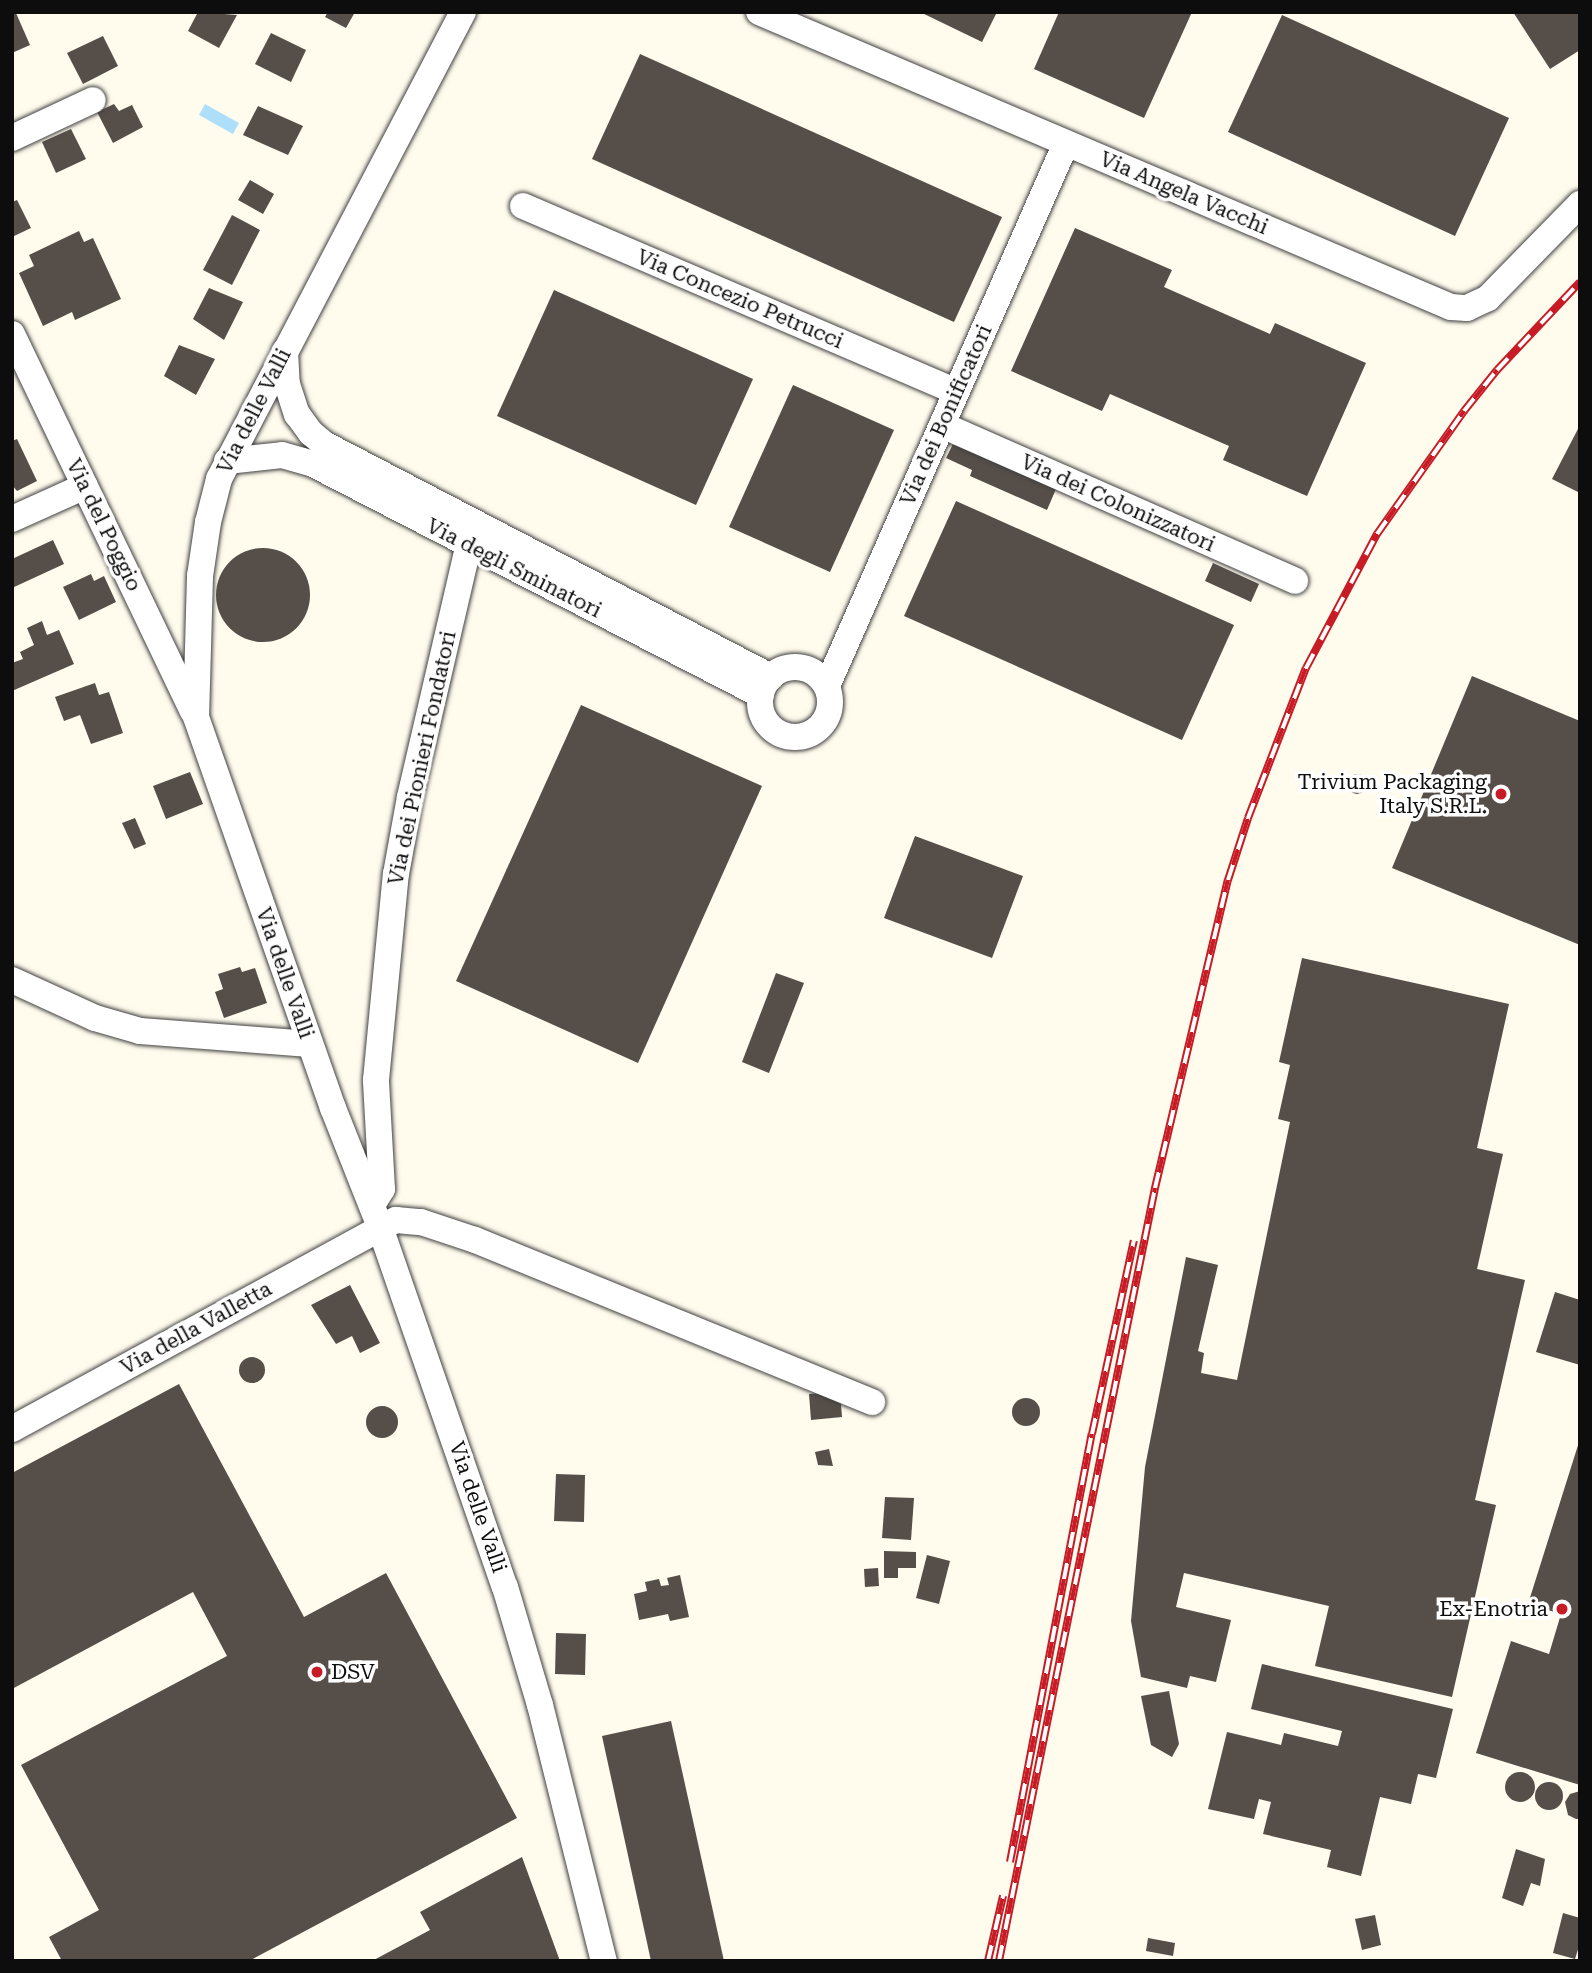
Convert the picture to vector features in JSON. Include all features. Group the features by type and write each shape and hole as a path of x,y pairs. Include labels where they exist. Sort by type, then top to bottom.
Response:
{"street":[{"name":"Via delle Valli","path":"463,12 227,461 212,502 201,566 195,641 196,717 332,1108 376,1216 520,1633 604,1961"},
{"name":"Via Angela Vacchi","path":"759,12 1451,307 1467,307 1488,299 1580,204"},
{"path":"12,138 93,100"},
{"name":"Via dei Bonificatori","path":"827,687 1066,143"},
{"name":"Via Concezio Petrucci","path":"523,206 956,393"},
{"name":"Via del Poggio","path":"12,334 196,717"},
{"name":"Via degli Sminatori","path":"285,351 287,384 297,414 311,433 330,447 766,686"},
{"path":"263,455 252,414 297,414"},
{"name":"Via dei Colonizzatori","path":"942,425 1295,581"},
{"name":"Via degli Sminatori","path":"227,461 282,455 313,464 469,544 766,686"},
{"path":"12,519 85,486"},
{"name":"Via dei Pionieri Fondatori","path":"376,1216 382,1189 375,1099 400,850 469,544"},
{"path":"802,667 812,671 827,687 831,698 825,722 816,731 793,738 771,729 760,707 766,686 780,670 802,667"},
{"path":"12,980 88,1015 139,1031 310,1044"},
{"path":"332,1108 353,1110 375,1099"},
{"path":"376,1216 439,1227 872,1402"},
{"name":"Via della Valletta","path":"12,1429 376,1216"}],"water":[{"path":"205,104 239,123 233,134 199,115"}],"building":[{"path":"198,12 237,15 219,48 188,31"},
{"path":"328,12 355,12 346,28 325,17"},
{"path":"920,12 997,12 982,42"},
{"path":"1059,12 1192,12 1144,118 1034,69"},
{"path":"1513,12 1580,12 1580,50 1550,69"},
{"path":"16,13 30,45 12,53 12,15"},
{"path":"1282,15 1509,118 1455,236 1228,132"},
{"path":"271,33 306,50 291,82 255,64"},
{"path":"103,36 118,66 83,84 67,53"},
{"path":"640,54 1002,217 954,322 592,159"},
{"path":"114,104 119,111 132,105 143,127 113,143 97,112"},
{"path":"258,106 303,126 288,155 243,135"},
{"path":"71,129 86,159 56,173 42,142"},
{"path":"250,180 274,194 263,214 238,200"},
{"path":"17,200 31,228 12,237 12,202"},
{"path":"232,215 260,230 232,285 203,270"},
{"path":"1075,228 1172,270 1164,287 1270,334 1275,323 1366,363 1307,496 1223,460 1229,446 1110,394 1102,411 1011,371"},
{"path":"79,231 84,242 93,238 121,299 75,320 72,312 43,326 19,273 34,266 29,255"},
{"path":"209,288 243,302 224,340 193,319"},
{"path":"554,290 753,379 696,505 497,416"},
{"path":"179,345 215,359 196,395 164,376"},
{"path":"793,385 894,430 830,572 729,527"},
{"path":"1580,425 1580,493 1552,479"},
{"path":"17,439 37,481 17,491 12,485 12,441"},
{"path":"953,444 1056,489 1047,510 970,476 972,470 946,458"},
{"path":"956,501 1234,625 1182,740 904,616"},
{"path":"53,540 64,564 12,588 12,559"},
{"path":"263,548 281,552 296,562 306,577 310,595 306,613 296,628 281,638 263,642 245,638 230,628 220,613 216,595 220,577 230,562 245,552"},
{"path":"1213,563 1259,584 1251,602 1205,581"},
{"path":"91,574 94,581 104,576 116,602 79,620 63,587"},
{"path":"42,621 47,635 59,630 74,664 12,691 12,663 23,659 20,652 34,645 27,628"},
{"name":"Trivium Packaging Italy S.R.L.","path":"1472,676 1580,721 1580,945 1392,868"},
{"path":"95,683 99,695 109,692 123,733 91,744 80,715 64,721 55,697"},
{"path":"581,705 762,786 638,1063 456,981"},
{"path":"190,772 203,804 166,819 153,786"},
{"path":"1357,774 1364,777 1367,784 1364,791 1357,794 1350,791 1347,784 1350,777"},
{"path":"135,818 146,844 134,849 122,823"},
{"path":"915,836 1023,876 992,958 884,918"},
{"path":"1302,958 1509,1004 1477,1148 1503,1154 1477,1269 1525,1280 1475,1500 1496,1505 1452,1697 1315,1666 1329,1606 1184,1573 1176,1607 1231,1620 1216,1682 1190,1676 1187,1688 1141,1677 1131,1621 1145,1467 1186,1257 1218,1265 1198,1351 1204,1353 1201,1373 1237,1380 1290,1122 1278,1119 1290,1065 1279,1062"},
{"path":"240,967 242,972 255,968 267,1003 224,1018 215,992 223,989 218,974"},
{"path":"776,973 804,983 769,1073 742,1062"},
{"path":"350,1285 380,1343 360,1353 352,1336 336,1344 311,1305"},
{"path":"1555,1292 1580,1300 1580,1365 1536,1352"},
{"path":"252,1357 261,1361 265,1370 261,1379 252,1383 243,1379 239,1370 243,1361"},
{"name":"DSV","path":"179,1384 304,1617 386,1573 517,1818 249,1961 62,1961 49,1937 99,1910 21,1765 227,1656 193,1592 12,1689 12,1473"},
{"path":"840,1392 842,1417 811,1420 809,1394"},
{"path":"1026,1398 1036,1402 1040,1412 1036,1422 1026,1426 1016,1422 1012,1412 1016,1402"},
{"path":"382,1406 394,1410 398,1422 394,1434 382,1438 370,1434 366,1422 370,1410"},
{"name":"Ex-Enotria","path":"1579,1442 1580,1785 1476,1753 1511,1641 1549,1654 1561,1614 1528,1604"},
{"path":"829,1449 833,1466 818,1465 815,1452"},
{"path":"556,1474 585,1475 584,1522 554,1521"},
{"path":"885,1497 914,1498 911,1540 882,1538"},
{"path":"884,1551 916,1552 916,1568 898,1568 898,1578 884,1578"},
{"path":"927,1555 950,1561 939,1604 916,1598"},
{"path":"878,1568 879,1586 865,1587 864,1569"},
{"path":"680,1575 689,1617 670,1621 668,1614 639,1620 634,1594 647,1591 645,1582 659,1579 661,1586 669,1585 667,1578"},
{"path":"556,1633 586,1634 585,1675 555,1674"},
{"path":"1262,1664 1453,1709 1436,1778 1418,1774 1411,1804 1380,1797 1361,1876 1327,1867 1331,1850 1263,1834 1271,1802 1259,1799 1254,1819 1208,1809 1227,1732 1281,1745 1284,1733 1338,1746 1342,1731 1251,1709"},
{"path":"1169,1691 1179,1744 1172,1757 1151,1745 1141,1696"},
{"path":"671,1721 724,1961 651,1961 602,1736"},
{"path":"1520,1772 1526,1773 1534,1781 1534,1793 1526,1801 1520,1802 1514,1801 1506,1793 1505,1787 1506,1781 1514,1773"},
{"path":"1549,1782 1559,1786 1563,1796 1559,1806 1549,1810 1539,1806 1535,1796 1539,1786"},
{"path":"1580,1791 1580,1819 1576,1819 1568,1815 1565,1802 1570,1794"},
{"path":"1516,1849 1545,1859 1540,1886 1531,1883 1523,1906 1502,1898"},
{"path":"522,1857 560,1961 372,1961 430,1930 420,1912"},
{"path":"1563,1913 1580,1918 1580,1943 1575,1959 1553,1953"},
{"path":"1375,1915 1381,1945 1362,1950 1355,1919"},
{"path":"1148,1938 1175,1943 1173,1956 1146,1951"}],"railway":[{"path":"999,1961 1155,1188 1228,880 1248,818 1306,668 1377,534 1464,411 1497,370 1580,282"},
{"path":"1010,1862 1092,1434 1134,1240"},
{"path":"988,1961 1003,1896"}],"place":[{"name":"Trivium Packaging Italy S.R.L.","path":"1501,794"},
{"name":"Ex-Enotria","path":"1562,1609"},
{"name":"DSV","path":"317,1672"}]}
